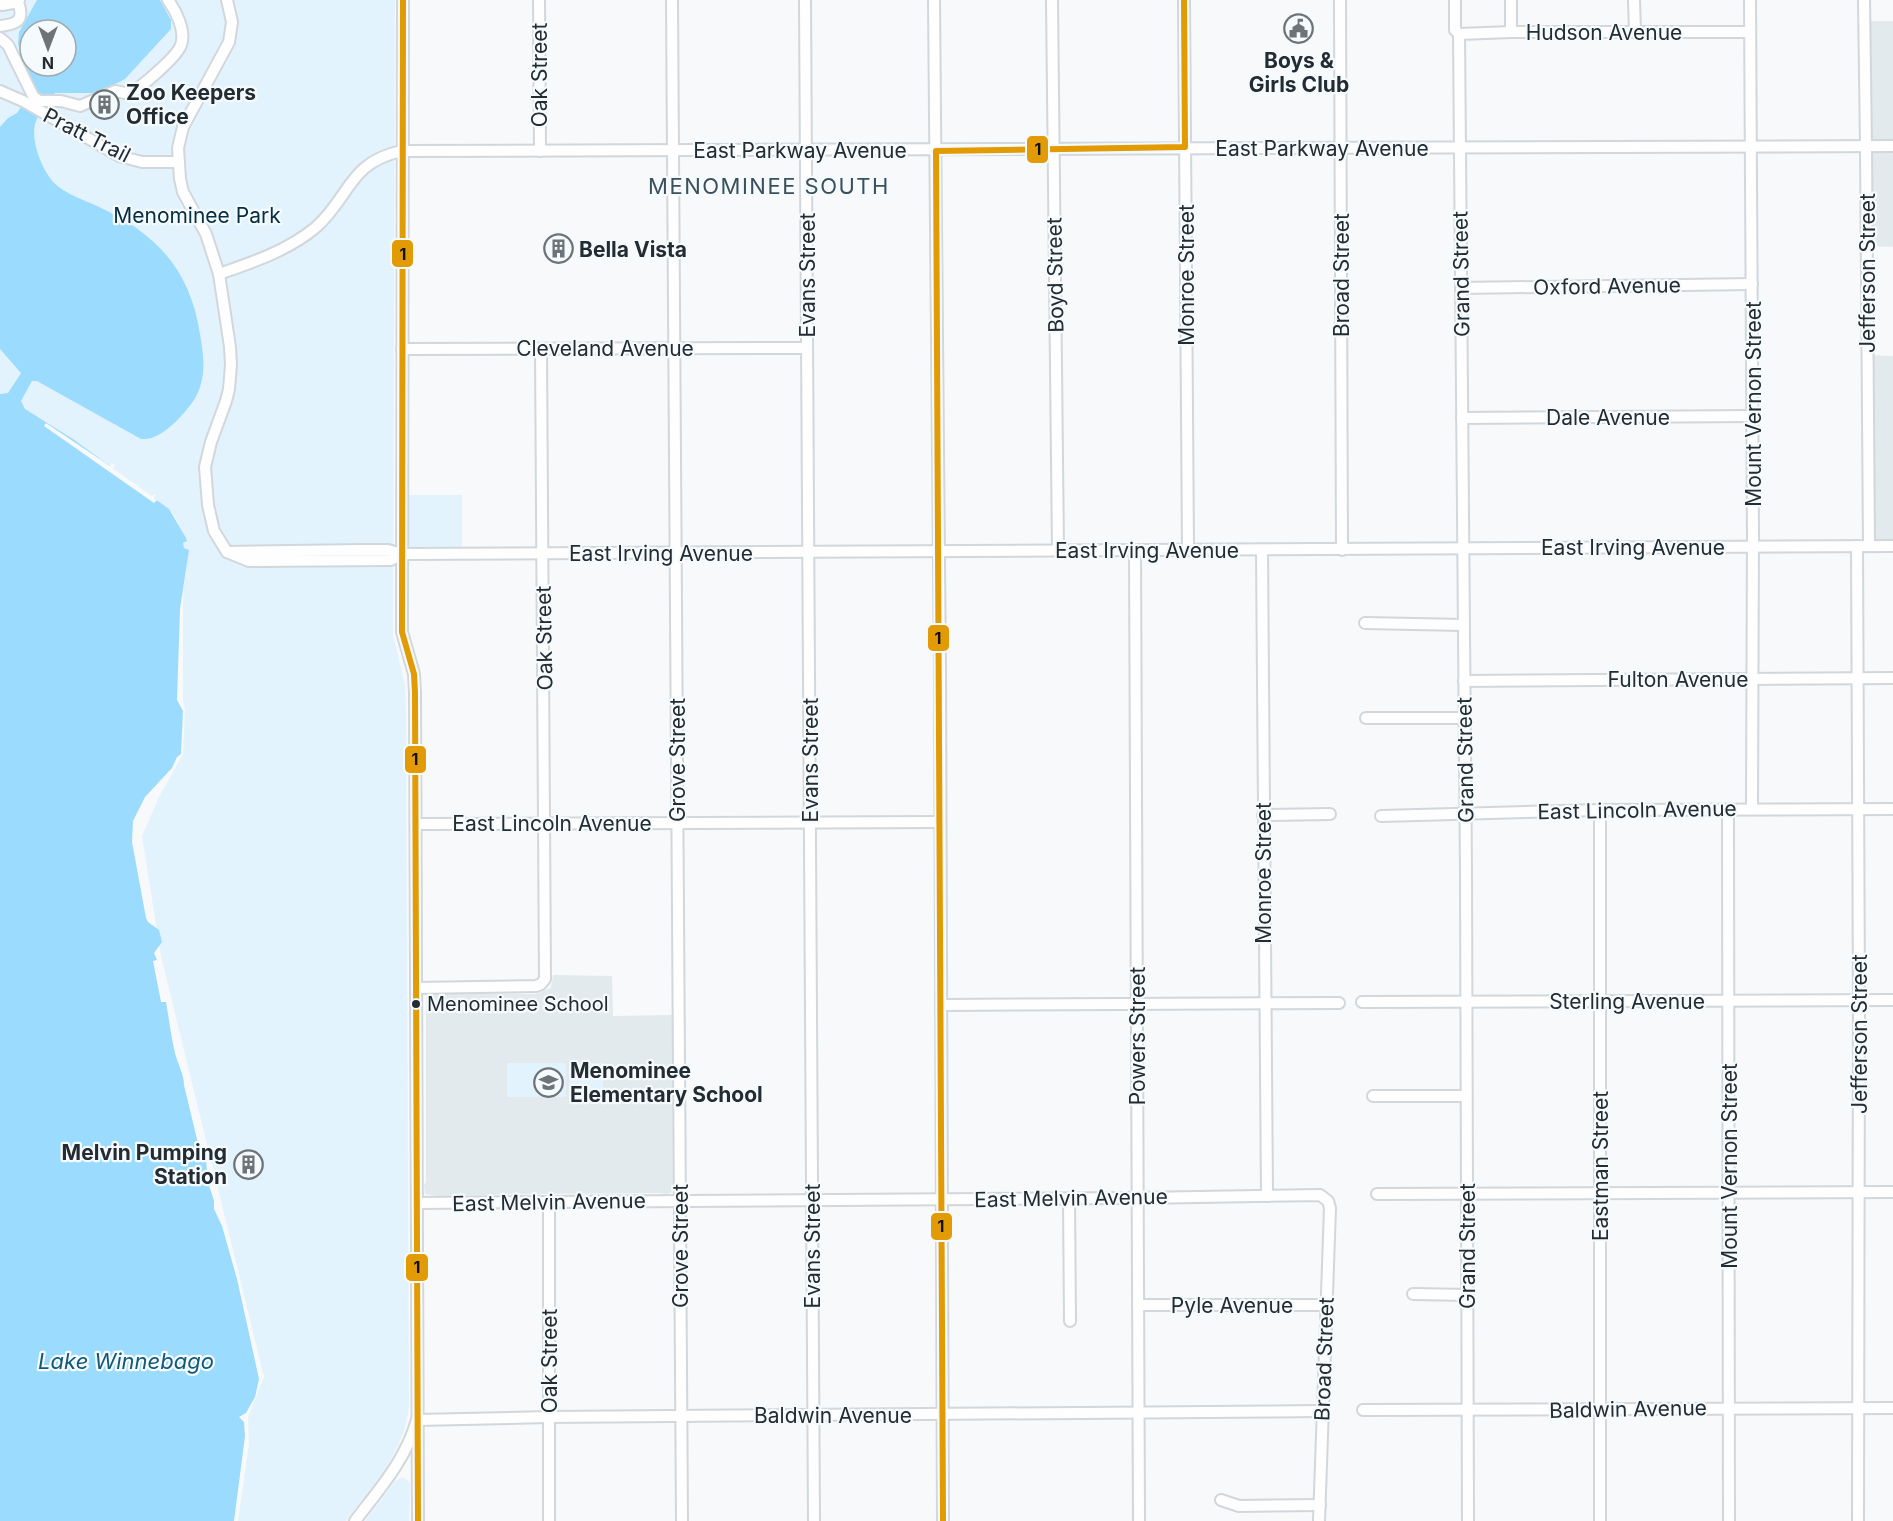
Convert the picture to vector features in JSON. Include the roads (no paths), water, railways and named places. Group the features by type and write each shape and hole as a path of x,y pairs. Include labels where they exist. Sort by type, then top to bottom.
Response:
{"street":[{"path":"0,38 8,45 37,100 80,106 115,91 130,94 142,86 179,50 183,36 177,16 168,0"},
{"path":"219,274 206,234 183,192 178,148 183,127 229,42 232,22 227,0"},
{"path":"403,0 402,632 414,674 415,693 418,1521"},
{"name":"Oak Street","path":"539,0 540,151"},
{"name":"Grove Street","path":"672,0 681,1521"},
{"name":"Evans Street","path":"805,0 814,1521"},
{"path":"934,0 943,1521"},
{"name":"Boyd Street","path":"1052,0 1058,550"},
{"name":"Monroe Street","path":"1184,0 1188,550"},
{"name":"Broad Street","path":"1340,0 1342,549"},
{"name":"Grand Street","path":"1455,0 1455,30 1459,34 1460,148 1468,1521"},
{"path":"1511,0 1511,32"},
{"path":"1635,0 1635,32"},
{"name":"Mount Vernon Street","path":"1750,0 1753,416 1752,808"},
{"name":"Jefferson Street","path":"1863,0 1869,546"},
{"path":"0,4 19,1 21,10 14,25 0,26"},
{"name":"Hudson Avenue","path":"1459,34 1750,32"},
{"name":"Pratt Trail","path":"0,91 43,112 124,158 142,162 178,162"},
{"name":"East Parkway Avenue","path":"219,274 274,254 297,242 326,218 347,186 366,166 387,155 402,151 1893,146"},
{"name":"East Irving Avenue","path":"219,274 230,347 230,378 226,401 211,442 205,467 206,490 216,538 227,552 243,560 391,560 402,554 1893,546"},
{"name":"Oxford Avenue","path":"1461,288 1752,284"},
{"name":"Cleveland Avenue","path":"402,349 807,348"},
{"name":"Oak Street","path":"416,988 531,986 540,985 545,979 541,349"},
{"name":"Dale Avenue","path":"1462,418 1753,416"},
{"name":"Jefferson Street","path":"1857,546 1858,1521"},
{"name":"Monroe Street","path":"1262,550 1267,1196"},
{"name":"Powers Street","path":"1135,551 1139,1521"},
{"path":"1365,622 1463,625"},
{"name":"Fulton Avenue","path":"1464,681 1893,678"},
{"path":"1366,718 1464,718"},
{"name":"East Lincoln Avenue","path":"1381,816 1600,810 1893,809"},
{"name":"Eastman Street","path":"1600,810 1600,1521"},
{"name":"Mount Vernon Street","path":"1728,810 1729,1521"},
{"path":"1263,815 1330,814"},
{"name":"East Lincoln Avenue","path":"416,824 940,822"},
{"name":"Sterling Avenue","path":"1362,1002 1893,1000"},
{"path":"941,1005 1339,1003"},
{"path":"1373,1096 1466,1096"},
{"path":"1377,1194 1893,1192"},
{"name":"East Melvin Avenue","path":"417,1203 1318,1195 1327,1199"},
{"path":"1069,1199 1070,1321"},
{"name":"Broad Street","path":"1319,1521 1330,1208 1327,1199"},
{"name":"Oak Street","path":"549,1202 549,1521"},
{"path":"1413,1294 1467,1294"},
{"name":"Pyle Avenue","path":"1138,1305 1326,1305"},
{"name":"Baldwin Avenue","path":"1363,1410 1893,1408"},
{"name":"Baldwin Avenue","path":"417,1420 1322,1411"},
{"path":"355,1521 400,1461 412,1438 417,1420"},
{"path":"1221,1500 1239,1506 1320,1505"}],"water":[{"name":"Lake Winnebago","path":"37,0 160,0 171,20 171,29 125,79 98,93 55,93 37,119 34,132 38,155 57,186 137,228 153,241 179,272 195,311 203,359 201,384 194,400 171,426 160,434 146,439 141,439 37,381 32,381 21,401 25,409 73,439 169,509 186,538 187,541 183,543 184,548 189,550 180,609 177,700 183,711 181,754 172,768 145,797 133,821 132,842 146,918 159,930 162,942 154,953 157,960 153,961 161,1002 166,1002 175,1053 183,1077 200,1152 206,1160 214,1209 222,1226 237,1279 259,1379 255,1397 246,1413 239,1417 244,1422 245,1436 234,1521 0,1521 0,394 8,393 21,373 0,349 0,127 8,118 17,113 29,95 25,78 78,78 78,18 27,18"}],"place":[{"name":"Boys & Girls Club","path":"1299,29"},
{"name":"Zoo Keepers Office","path":"105,104"},
{"name":"Bella Vista","path":"558,249"},
{"name":"Menominee School","path":"416,1004"},
{"name":"Menominee Elementary School","path":"549,1082"},
{"name":"Melvin Pumping Station","path":"248,1164"}],"district":[{"name":"MENOMINEE SOUTH","path":"769,186"}],"park label":[{"name":"Menominee Park","path":"197,215"}]}
